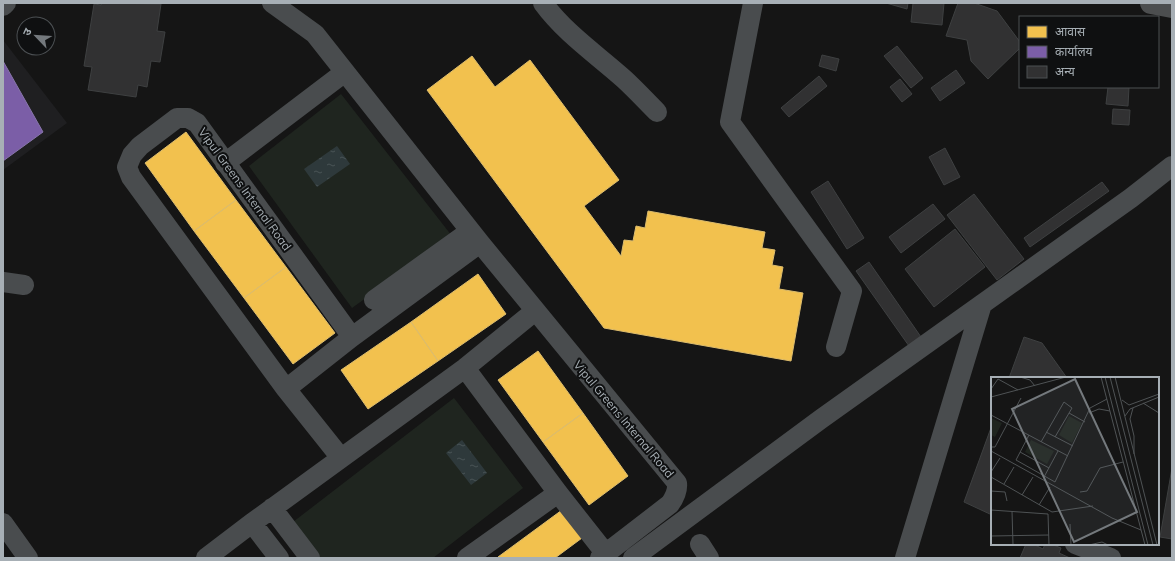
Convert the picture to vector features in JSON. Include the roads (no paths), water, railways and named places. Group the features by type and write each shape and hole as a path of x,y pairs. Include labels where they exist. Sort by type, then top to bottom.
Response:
{"main road":[{"path":"1151,3 1172,7"}],"street":[{"path":"3,6 6,3"},
{"name":"Vipul Greens Internal Road","path":"272,3 293,10 315,34 475,237 678,483 678,489 674,499 670,504 603,556 465,368"},
{"path":"543,3 558,22 624,79 657,112"},
{"path":"753,3 730,122 852,291 836,347"},
{"path":"225,163 345,72"},
{"name":"Vipul Greens Internal Road","path":"341,458 286,389 131,178 127,167 132,155 140,146 177,118 188,118 197,123 352,337"},
{"path":"633,558 821,418 1131,198 1172,166"},
{"path":"374,300 475,237"},
{"path":"286,389 475,237"},
{"path":"3,282 24,285"},
{"path":"905,558 982,304"},
{"path":"206,558 272,508 465,368 535,311"},
{"path":"467,558 558,493"},
{"path":"272,508 310,558"},
{"path":"3,523 28,558"},
{"path":"252,523 279,558"},
{"path":"1078,545 1111,558"}],"water":[{"path":"337,146 350,164 317,187 304,169"},
{"path":"462,440 487,473 471,485 446,453"}]}
